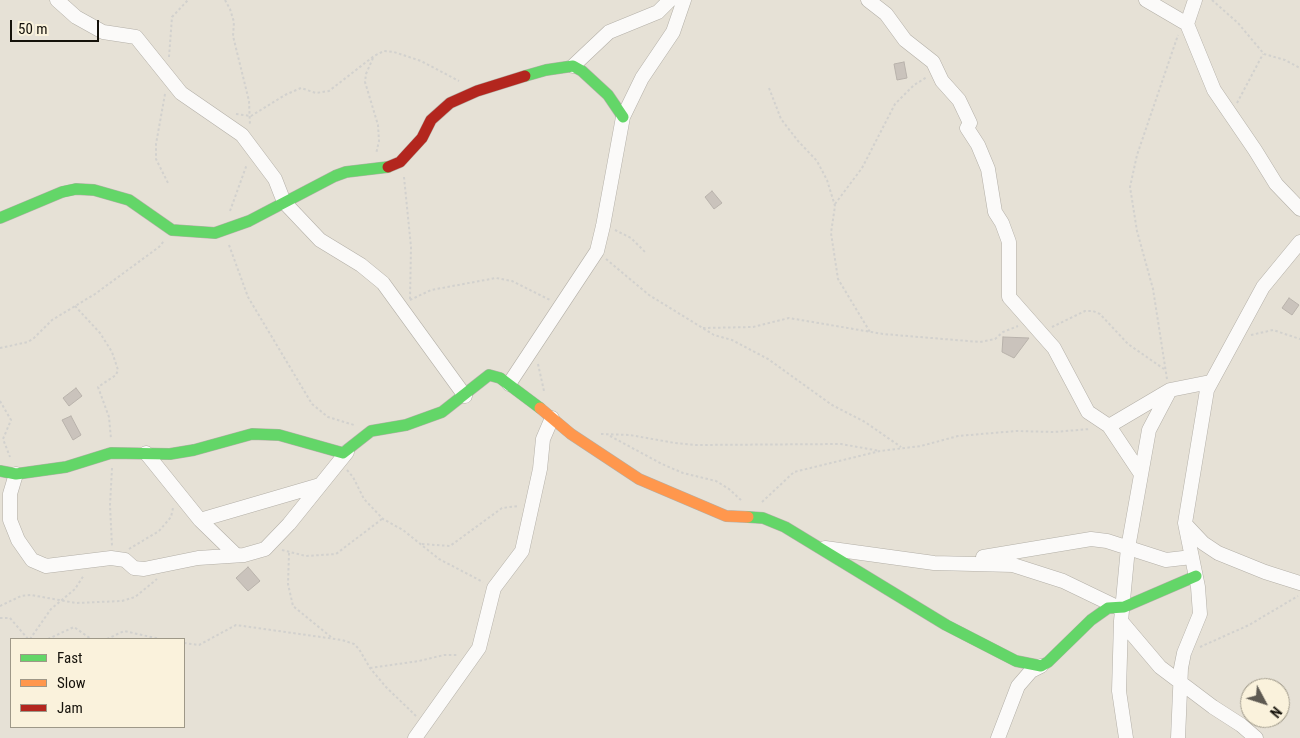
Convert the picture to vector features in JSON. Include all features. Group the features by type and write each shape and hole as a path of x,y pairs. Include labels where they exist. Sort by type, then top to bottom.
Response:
{"street":[{"path":"58,0 76,17 97,28 136,37 189,100 227,123 242,135 275,179 284,202 320,240 374,274 409,307 418,334 465,396"},
{"path":"0,218 62,192 94,190 130,200 172,230 204,233 228,229 256,218 335,176 346,172 385,169 400,162 422,138 438,112 450,103 477,91 546,70 572,66 609,32 658,12 670,0"},
{"path":"508,384 597,251 604,226 623,117 642,78 678,22 684,0"},
{"path":"868,0 886,14 905,40 933,62 942,81 959,100 970,122 967,128 978,145 988,169 995,212 1002,223 1009,242 1009,297 1054,348 1088,412 1109,426 1141,474"},
{"path":"1146,0 1185,23 1214,90 1256,150 1276,184 1300,209"},
{"path":"1185,23 1195,0"},
{"path":"572,66 582,71 608,95 623,117"},
{"path":"1178,738 1179,682 1184,653 1200,614 1196,576 1185,523 1205,398 1210,382 1263,287 1300,242"},
{"path":"16,474 10,494 10,520 18,540 32,560 46,566 110,559 125,560 134,568 144,569 175,562 236,555 265,549 277,539 343,457 371,431 422,420 442,412 465,396 489,375 500,378 596,451 639,479 726,516 763,518 785,528 946,625 1016,660 1041,666"},
{"path":"1109,426 1170,390 1210,382"},
{"path":"1126,738 1119,691 1120,607 1128,548 1149,430 1170,390"},
{"path":"416,738 424,722 473,657 482,640 494,588 522,551 540,469 543,438 552,418"},
{"path":"0,471 16,474 66,467 112,453 170,454 194,450 252,434 279,435 307,441 338,453 343,457"},
{"path":"146,453 182,500 236,555"},
{"path":"200,520 320,485"},
{"path":"1185,523 1203,543 1218,553 1300,584"},
{"path":"952,564 1091,539 1107,541 1166,560 1192,557"},
{"path":"815,546 857,554 952,564 998,564 1032,569 1120,607"},
{"path":"998,738 1018,686 1031,671 1048,662 1101,612 1120,607 1196,576"},
{"path":"1121,621 1150,658 1179,682 1241,724 1256,738"}],"path":[{"path":"169,185 156,159 172,17 188,0"},
{"path":"225,0 232,15 233,36 242,66 251,116 254,150 235,193 228,229 228,244 248,297 312,404 328,417 339,422 364,427 371,431"},
{"path":"1212,0 1238,23 1264,54 1285,60 1300,68"},
{"path":"1170,390 1164,369 1162,336 1153,290 1137,231 1130,187 1137,155 1185,23"},
{"path":"232,113 251,116 285,95 301,88 316,93 329,91 374,56 384,51 394,52 421,61 477,91"},
{"path":"1231,116 1264,54"},
{"path":"373,170 379,141 378,125 365,82 366,74 374,56"},
{"path":"835,204 862,168 895,104 914,85 938,71"},
{"path":"769,88 781,119 823,170 835,204 831,233 838,279 870,332"},
{"path":"400,162 406,192 411,247 409,307"},
{"path":"0,348 28,342 52,320 159,247 165,239 164,226"},
{"path":"604,226 631,238 646,253"},
{"path":"597,251 649,295 714,335 740,344 768,359 832,404 865,422 901,447"},
{"path":"409,307 431,290 496,278 526,288 560,307"},
{"path":"75,306 100,333 112,352 118,370 116,375 98,387 109,417 112,453 110,559"},
{"path":"703,328 753,328 789,318 870,332 980,342 995,339 1002,332 1019,326 1039,330 1085,311 1093,311 1100,314 1128,344 1164,369"},
{"path":"1231,345 1267,330 1300,339"},
{"path":"538,362 544,393"},
{"path":"0,401 11,420 3,439 16,474"},
{"path":"759,504 779,489 794,472 880,451 921,446 958,436 1016,431 1062,432 1109,426"},
{"path":"600,434 630,435 674,444 841,444 880,451"},
{"path":"608,435 662,464 684,473 716,481 729,489 747,505"},
{"path":"343,457 364,499 383,519 422,544 439,559 470,573 494,588"},
{"path":"30,638 42,619 74,589 85,572 159,531 171,517 175,504 182,500"},
{"path":"422,544 450,546 502,508 508,506 531,506"},
{"path":"265,549 278,548 306,556 336,554 383,519"},
{"path":"289,552 288,584 293,606 331,637"},
{"path":"0,606 21,596 40,596 60,601 108,603 135,597 175,562"},
{"path":"1184,653 1249,625 1300,595"},
{"path":"0,618 10,618 28,638"},
{"path":"185,643 199,645 236,625 331,637 354,644 365,657 370,668 408,709 424,722"},
{"path":"50,638 74,626 90,638"},
{"path":"109,638 124,631 156,638"},
{"path":"370,668 419,661 444,655 473,657"}],"building":[{"path":"904,62 907,78 897,80 894,64"},
{"path":"712,191 722,203 714,209 705,197"},
{"path":"1289,298 1299,305 1292,315 1282,308"},
{"path":"1003,337 1029,338 1014,358 1002,352"},
{"path":"76,388 82,396 69,406 63,398"},
{"path":"71,416 81,435 73,440 62,420"},
{"path":"248,567 260,581 248,591 236,578"}],"traffic: fast":[{"path":"525,76 546,70 573,66 582,71 608,95 623,117"},
{"path":"0,218 62,192 76,189 94,190 129,200 172,230 215,233 249,221 335,176 346,172 388,167"},
{"path":"0,471 16,474 66,467 111,453 170,454 194,450 252,434 279,435 343,453 371,431 406,425 442,412 489,375 500,378 540,408"},
{"path":"748,517 763,518 785,527 946,625 1016,661 1041,666 1048,662 1091,620 1108,608 1124,607 1196,576"}],"traffic: slow":[{"path":"540,408 571,434 639,479 726,516 748,517"}],"traffic: jam":[{"path":"388,167 400,162 422,138 431,120 450,103 477,91 525,76"}]}
